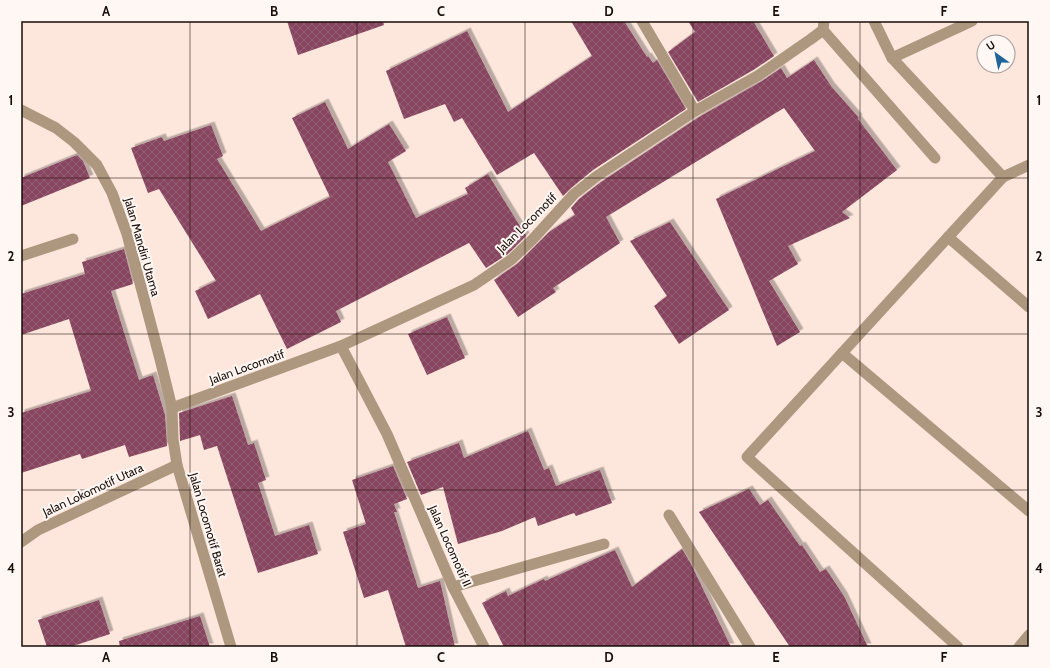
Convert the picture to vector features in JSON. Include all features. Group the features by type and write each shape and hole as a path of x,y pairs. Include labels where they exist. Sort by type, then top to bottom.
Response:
{"street":[{"path":"642,21 695,111"},
{"path":"874,21 892,58 1003,177"},
{"path":"892,58 972,21"},
{"path":"823,25 935,158"},
{"name":"Jalan Locomotif","path":"172,408 341,346 474,284 512,259 533,239 574,194 597,176 695,111 759,75 812,40 823,25"},
{"name":"Jalan Mandiri Utama","path":"21,110 56,128 74,142 98,165 112,193 127,234 172,408"},
{"path":"958,647 747,457 1003,177 1029,165"},
{"path":"948,237 1029,306"},
{"path":"21,256 73,239"},
{"name":"Jalan Locomotif II","path":"341,346 387,434 453,587 484,647"},
{"path":"842,353 1029,511"},
{"name":"Jalan Locomotif Barat","path":"172,408 173,439 177,465 231,647"},
{"name":"Jalan Lokomotif Utara","path":"21,542 38,530 177,465"},
{"path":"669,515 750,647"},
{"path":"453,587 604,544"},
{"path":"1019,647 1029,635"}],"building":[{"path":"287,21 383,21 384,25 298,55"},
{"path":"571,21 624,21 647,57 648,56 653,63 657,60 686,109 593,170 563,196 534,153 497,175 462,118 454,122 445,104 404,119 386,71 467,31 508,112 592,56"},
{"path":"688,21 753,21 774,56 755,69 698,102 668,52 695,32"},
{"path":"814,60 831,86 859,118 858,119 897,170 842,212 850,218 788,246 798,264 769,281 800,332 777,346 716,199 815,151 784,108 606,217 620,243 553,288 556,292 518,317 494,280 517,264 549,232 575,215 571,208 579,199 601,182 699,117 762,81 781,68 787,78"},
{"path":"325,102 348,149 389,124 406,151 388,162 416,218 468,194 465,188 488,174 526,236 508,254 486,268 469,243 336,311 341,322 287,349 260,294 208,319 195,291 216,281 159,189 148,193 131,148 162,137 164,141 211,125 223,156 217,159 261,231 330,197 292,118"},
{"path":"77,155 83,161 90,178 21,206 21,178"},
{"path":"670,222 729,310 679,344 654,306 667,296 630,241"},
{"path":"124,249 133,284 111,291 139,380 153,375 165,415 167,446 129,457 125,445 82,459 80,454 21,473 21,413 91,391 69,319 21,335 21,294 85,274 82,262"},
{"path":"447,317 465,358 427,375 408,334"},
{"path":"232,396 248,445 254,443 266,480 258,483 275,536 309,525 318,554 258,573 217,446 204,450 200,435 180,441 179,413"},
{"path":"528,431 544,470 549,468 556,486 600,470 612,503 576,516 574,513 538,526 535,517 502,531 458,544 443,487 421,495 407,462 459,443 464,458"},
{"path":"393,466 407,499 394,504 397,512 394,512 418,588 440,581 455,647 406,647 388,590 364,598 343,532 366,524 352,480"},
{"path":"749,489 760,505 768,500 800,546 802,545 820,572 826,569 844,596 868,647 790,647 699,512"},
{"path":"682,549 690,562 731,647 504,647 482,603 506,591 508,596 544,579 545,581 615,550 632,587"},
{"path":"99,600 110,634 70,647 47,647 38,620"},
{"path":"200,616 210,647 120,647 119,641"}]}
